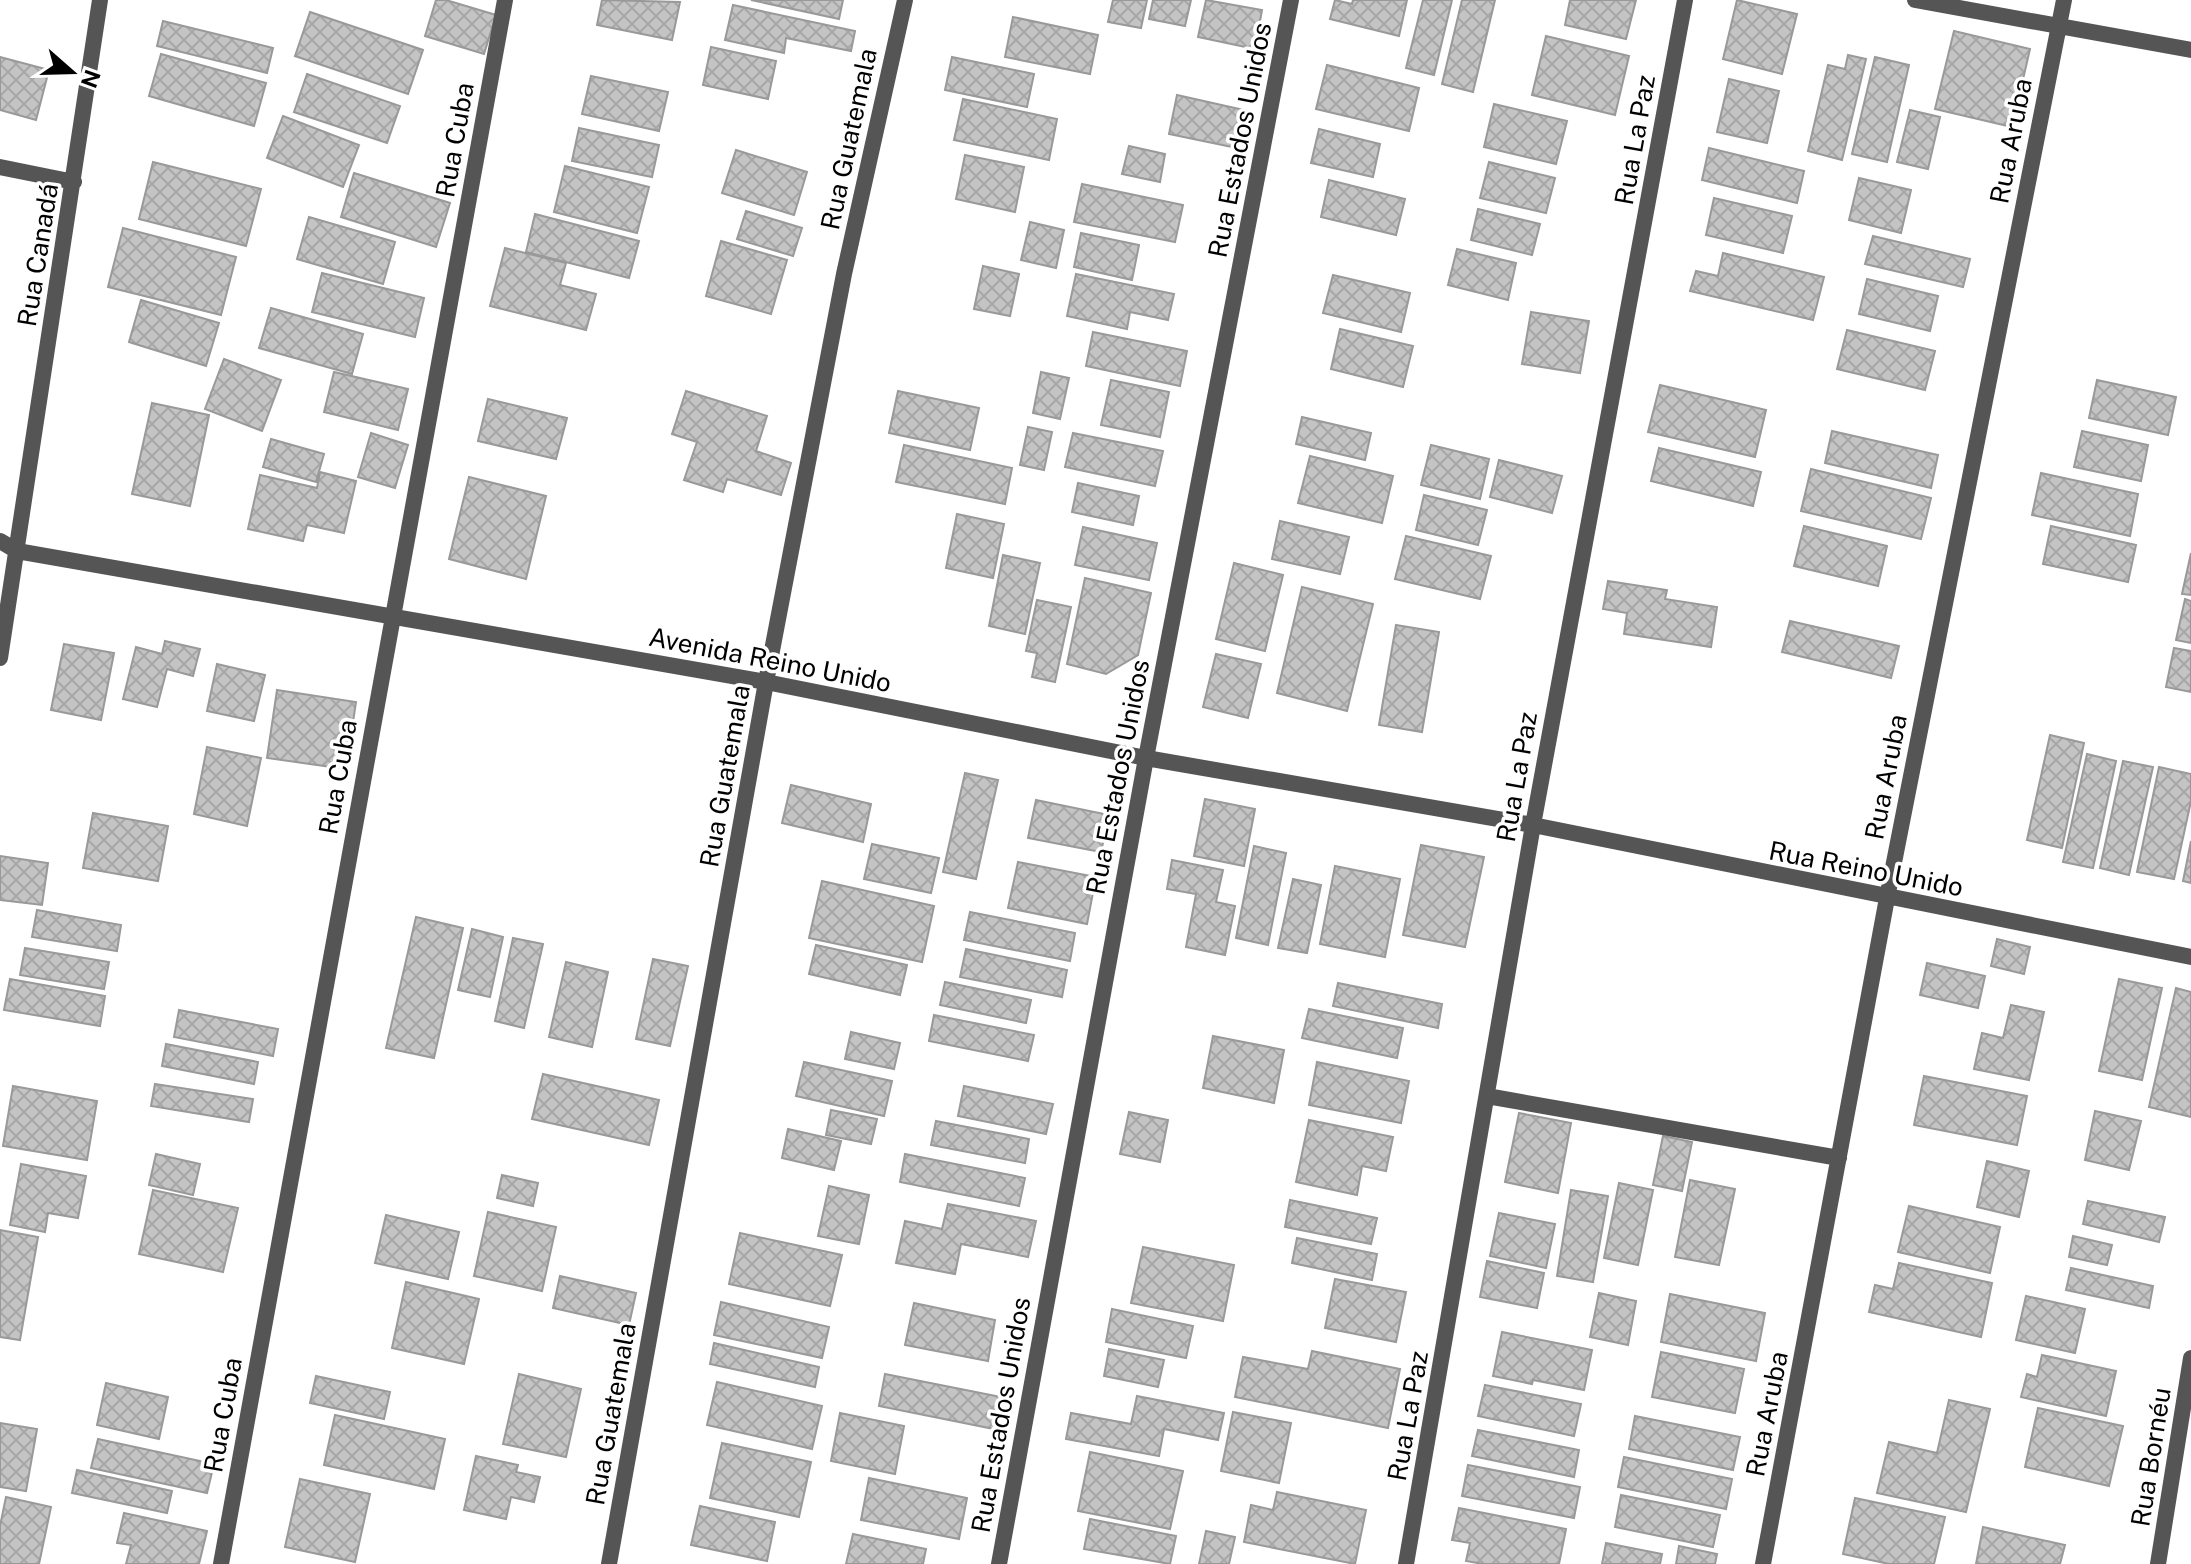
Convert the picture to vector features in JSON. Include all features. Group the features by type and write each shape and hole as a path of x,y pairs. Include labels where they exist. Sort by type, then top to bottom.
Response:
{"street":[{"name":"Rua Canadá","path":"0,658 100,0"},
{"name":"Rua Cuba","path":"221,1564 505,0"},
{"name":"Rua Guatemala","path":"609,1564 766,682 844,274 905,0"},
{"name":"Rua Estados Unidos","path":"999,1564 1146,758 1291,0"},
{"name":"Rua La Paz","path":"1406,1564 1533,825 1685,0"},
{"path":"1915,0 2191,50"},
{"name":"Rua Aruba","path":"1763,1564 1887,898 2064,0"},
{"path":"0,167 74,182"},
{"name":"Avenida Reino Unido","path":"0,541 17,551 766,682 1146,758 1533,825"},
{"name":"Rua Reino Unido","path":"1533,825 2191,957"},
{"path":"1487,1096 1839,1158"},
{"name":"Rua Bornéu","path":"2158,1564 2191,1358"}],"building":[{"path":"436,0 446,0 496,15 484,54 425,36"},
{"path":"602,0 680,2 672,40 597,25"},
{"path":"751,0 843,0 839,19"},
{"path":"1113,0 1147,0 1141,28 1108,22"},
{"path":"1153,0 1191,0 1185,26 1149,19"},
{"path":"1206,0 1262,10 1255,49 1198,37"},
{"path":"1335,0 1352,4 1353,0 1407,0 1399,36 1330,19"},
{"path":"1423,0 1452,0 1434,75 1406,68"},
{"path":"1462,0 1495,0 1473,92 1442,84"},
{"path":"1570,0 1636,0 1626,39 1565,25"},
{"path":"1737,0 1797,14 1782,74 1723,59"},
{"path":"733,5 855,31 851,51 786,38 784,53 725,40"},
{"path":"310,12 423,50 408,94 295,56"},
{"path":"1013,17 1098,35 1090,74 1005,57"},
{"path":"163,21 273,48 267,73 157,46"},
{"path":"1954,31 2030,49 2012,127 1935,109"},
{"path":"1546,36 1629,56 1615,115 1532,95"},
{"path":"711,47 776,61 768,99 703,85"},
{"path":"161,54 266,83 254,126 149,96"},
{"path":"1848,55 1866,59 1842,160 1808,151 1828,65 1845,69"},
{"path":"0,57 49,70 36,120 0,110"},
{"path":"952,57 1034,74 1027,107 945,90"},
{"path":"1875,57 1909,65 1887,162 1852,154"},
{"path":"1327,65 1419,88 1409,131 1316,109"},
{"path":"307,74 400,106 387,143 294,112"},
{"path":"591,76 668,92 659,131 582,114"},
{"path":"1729,79 1779,91 1767,143 1717,132"},
{"path":"1177,95 1244,110 1237,148 1169,134"},
{"path":"963,99 1057,119 1049,160 954,140"},
{"path":"1494,104 1567,121 1556,164 1484,147"},
{"path":"1910,110 1940,117 1928,169 1897,162"},
{"path":"283,116 359,145 343,187 267,158"},
{"path":"579,128 659,145 652,177 572,161"},
{"path":"1319,129 1380,144 1373,177 1311,163"},
{"path":"1129,146 1165,154 1160,182 1122,174"},
{"path":"1709,148 1804,171 1797,203 1702,180"},
{"path":"736,150 807,172 794,215 722,193"},
{"path":"965,155 1024,167 1015,212 956,199"},
{"path":"153,162 261,189 246,246 139,219"},
{"path":"1489,162 1555,178 1546,213 1480,198"},
{"path":"565,166 649,187 637,233 554,212"},
{"path":"354,173 450,203 436,247 341,217"},
{"path":"1859,178 1911,190 1901,233 1849,220"},
{"path":"1329,180 1405,199 1396,235 1321,217"},
{"path":"1082,184 1183,205 1175,242 1074,222"},
{"path":"1714,198 1792,216 1783,253 1706,235"},
{"path":"1478,209 1540,224 1532,255 1471,240"},
{"path":"746,211 802,228 793,256 737,239"},
{"path":"535,214 639,241 629,278 526,252"},
{"path":"309,217 395,242 383,284 297,259"},
{"path":"1030,222 1064,230 1056,268 1021,260"},
{"path":"123,228 236,257 221,315 108,287"},
{"path":"1081,233 1139,245 1132,280 1074,267"},
{"path":"1873,236 1970,259 1963,287 1865,264"},
{"path":"721,241 787,260 771,314 706,296"},
{"path":"505,248 566,263 560,285 596,294 586,330 490,306"},
{"path":"1457,249 1516,263 1508,300 1448,285"},
{"path":"1723,253 1824,277 1813,320 1690,291 1696,271 1718,276"},
{"path":"983,266 1019,274 1010,316 974,309"},
{"path":"322,273 424,298 415,337 312,312"},
{"path":"1076,274 1174,294 1168,320 1130,312 1127,329 1067,316"},
{"path":"1333,275 1410,293 1401,332 1323,313"},
{"path":"1867,279 1938,296 1930,331 1859,314"},
{"path":"141,300 219,323 206,366 129,342"},
{"path":"271,308 363,334 352,374 259,348"},
{"path":"1531,312 1589,321 1580,373 1522,364"},
{"path":"1340,329 1413,346 1403,387 1331,369"},
{"path":"1847,330 1935,351 1925,390 1837,369"},
{"path":"1093,332 1187,351 1180,386 1086,366"},
{"path":"224,359 281,380 262,431 205,409"},
{"path":"334,372 408,389 398,430 324,412"},
{"path":"1041,372 1069,378 1060,419 1033,413"},
{"path":"1111,380 1169,392 1160,437 1101,425"},
{"path":"2097,380 2176,397 2168,435 2089,418"},
{"path":"1660,385 1766,410 1755,457 1648,432"},
{"path":"686,391 767,416 756,451 791,463 781,495 727,479 723,492 684,480 697,442 672,434"},
{"path":"898,391 979,408 970,450 889,433"},
{"path":"488,399 567,418 556,459 478,441"},
{"path":"152,403 209,415 190,506 132,494"},
{"path":"1302,417 1371,433 1365,460 1296,444"},
{"path":"1028,427 1052,432 1044,470 1020,465"},
{"path":"1832,431 1938,455 1931,488 1825,463"},
{"path":"2082,431 2148,445 2141,481 2074,467"},
{"path":"371,433 408,445 395,488 358,477"},
{"path":"1073,433 1163,451 1155,486 1065,467"},
{"path":"271,439 324,454 316,482 263,467"},
{"path":"904,445 1012,468 1005,504 896,482"},
{"path":"1431,445 1489,459 1480,499 1421,485"},
{"path":"1659,448 1761,472 1753,506 1651,481"},
{"path":"1310,456 1393,476 1382,523 1298,503"},
{"path":"1499,460 1562,476 1552,513 1490,497"},
{"path":"1811,469 1931,498 1921,539 1801,511"},
{"path":"320,472 356,481 344,533 307,525 303,541 248,529 260,475 317,488"},
{"path":"2041,473 2138,494 2130,536 2032,515"},
{"path":"469,477 546,496 526,579 449,559"},
{"path":"1078,483 1139,496 1133,525 1072,512"},
{"path":"1424,495 1487,510 1478,545 1416,530"},
{"path":"957,514 1004,524 993,578 946,568"},
{"path":"1280,521 1349,537 1340,574 1272,559"},
{"path":"1804,526 1887,546 1878,586 1794,566"},
{"path":"2051,526 2136,545 2128,582 2043,564"},
{"path":"1083,527 1157,543 1149,580 1075,565"},
{"path":"1406,536 1491,556 1480,599 1395,579"},
{"path":"2191,553 2191,595 2182,594"},
{"path":"1003,555 1040,563 1025,634 989,626"},
{"path":"1234,563 1283,575 1265,651 1216,639"},
{"path":"1085,578 1151,593 1138,655 1106,674 1067,664"},
{"path":"1608,581 1667,590 1665,599 1717,607 1711,647 1624,634 1627,613 1603,609"},
{"path":"1302,587 1373,604 1347,711 1277,693"},
{"path":"2185,599 2191,601 2191,643 2176,640"},
{"path":"1037,600 1071,607 1055,682 1032,677 1037,653 1026,651"},
{"path":"1790,621 1899,646 1891,678 1782,652"},
{"path":"1396,625 1439,632 1422,732 1379,725"},
{"path":"165,641 200,649 193,676 167,669 157,707 123,699 136,647 162,654"},
{"path":"64,644 114,653 101,720 51,710"},
{"path":"2174,648 2191,651 2191,692 2166,687"},
{"path":"1216,654 1261,664 1248,718 1203,707"},
{"path":"217,664 265,675 254,721 207,711"},
{"path":"277,690 356,702 346,769 267,758"},
{"path":"2050,735 2084,743 2062,848 2027,840"},
{"path":"207,747 261,758 247,826 194,814"},
{"path":"2087,754 2116,761 2093,868 2063,862"},
{"path":"2123,761 2153,767 2129,875 2100,868"},
{"path":"2159,767 2191,774 2191,801 2174,879 2137,872"},
{"path":"965,773 998,780 976,879 943,872"},
{"path":"791,785 871,804 863,842 782,823"},
{"path":"1205,799 1255,809 1244,866 1194,856"},
{"path":"1036,800 1109,815 1101,852 1028,838"},
{"path":"93,813 168,826 158,881 83,868"},
{"path":"2191,841 2191,883 2183,881"},
{"path":"872,844 939,858 931,893 864,879"},
{"path":"1421,845 1484,857 1465,947 1403,935"},
{"path":"1254,846 1286,853 1268,945 1236,938"},
{"path":"0,856 48,863 42,905 0,900"},
{"path":"1172,860 1223,870 1216,902 1235,906 1225,955 1186,947 1196,894 1167,889"},
{"path":"1018,862 1096,877 1087,924 1008,908"},
{"path":"1335,866 1400,879 1385,957 1320,944"},
{"path":"1293,879 1321,885 1307,953 1278,948"},
{"path":"822,881 934,906 922,962 809,938"},
{"path":"37,910 121,925 117,951 32,937"},
{"path":"970,912 1075,933 1070,961 964,940"},
{"path":"416,917 463,928 434,1058 386,1048"},
{"path":"472,929 503,937 490,997 458,990"},
{"path":"513,938 543,944 524,1028 495,1021"},
{"path":"1997,939 2030,947 2024,974 1991,966"},
{"path":"816,945 907,965 900,995 809,974"},
{"path":"25,948 109,962 104,989 20,975"},
{"path":"966,949 1067,970 1062,997 960,977"},
{"path":"653,959 688,966 670,1046 636,1039"},
{"path":"566,962 608,972 592,1047 549,1037"},
{"path":"1927,963 1985,976 1978,1008 1920,995"},
{"path":"10,979 105,996 100,1026 4,1010"},
{"path":"2119,979 2162,988 2142,1080 2099,1071"},
{"path":"945,982 1031,1000 1026,1023 940,1005"},
{"path":"1338,983 1442,1004 1438,1028 1333,1006"},
{"path":"2176,988 2191,992 2191,1117 2149,1107"},
{"path":"2011,1005 2044,1012 2029,1080 1974,1069 1982,1033 2003,1038"},
{"path":"1309,1009 1403,1028 1397,1058 1302,1038"},
{"path":"179,1010 278,1029 273,1056 174,1037"},
{"path":"934,1015 1034,1035 1028,1061 929,1041"},
{"path":"851,1032 900,1043 894,1069 845,1059"},
{"path":"1213,1036 1284,1050 1274,1103 1203,1088"},
{"path":"166,1044 258,1062 254,1084 162,1066"},
{"path":"804,1062 892,1081 884,1116 796,1096"},
{"path":"1317,1062 1409,1081 1401,1123 1309,1105"},
{"path":"543,1074 659,1100 649,1145 532,1119"},
{"path":"1924,1076 2027,1096 2017,1145 1914,1125"},
{"path":"155,1084 253,1099 249,1122 151,1106"},
{"path":"13,1086 97,1101 87,1160 3,1146"},
{"path":"964,1086 1053,1104 1046,1134 958,1116"},
{"path":"831,1110 877,1119 871,1144 826,1135"},
{"path":"2095,1111 2141,1121 2129,1170 2085,1160"},
{"path":"1129,1112 1168,1120 1160,1162 1120,1154"},
{"path":"1519,1113 1571,1123 1558,1193 1505,1182"},
{"path":"1309,1120 1393,1137 1386,1171 1362,1166 1357,1195 1296,1182"},
{"path":"936,1121 1029,1139 1025,1163 931,1145"},
{"path":"788,1129 841,1141 834,1170 782,1158"},
{"path":"1663,1136 1692,1142 1682,1191 1653,1185"},
{"path":"156,1154 200,1164 193,1195 149,1185"},
{"path":"905,1154 1025,1178 1019,1206 900,1182"},
{"path":"1987,1161 2029,1171 2019,1217 1977,1207"},
{"path":"21,1164 86,1176 78,1218 48,1213 45,1232 10,1225"},
{"path":"502,1175 538,1183 533,1206 497,1198"},
{"path":"1690,1180 1735,1189 1719,1265 1675,1257"},
{"path":"1619,1183 1653,1190 1638,1265 1604,1258"},
{"path":"829,1186 869,1195 859,1244 818,1236"},
{"path":"153,1190 238,1208 223,1272 139,1254"},
{"path":"1571,1190 1608,1196 1593,1282 1557,1276"},
{"path":"1290,1200 1377,1218 1371,1244 1285,1227"},
{"path":"2088,1201 2165,1217 2159,1242 2083,1224"},
{"path":"948,1204 1036,1221 1028,1257 961,1244 955,1274 896,1263 905,1221 942,1229"},
{"path":"1909,1206 2000,1227 1990,1273 1898,1252"},
{"path":"488,1212 556,1227 542,1291 474,1276"},
{"path":"1499,1213 1555,1224 1546,1268 1490,1256"},
{"path":"386,1215 459,1232 448,1279 375,1263"},
{"path":"0,1230 38,1237 20,1340 0,1337"},
{"path":"740,1233 842,1255 830,1306 729,1284"},
{"path":"2073,1236 2112,1245 2107,1265 2069,1257"},
{"path":"1297,1238 1377,1254 1372,1280 1292,1263"},
{"path":"1143,1247 1234,1265 1223,1321 1131,1303"},
{"path":"1487,1261 1544,1273 1537,1308 1480,1297"},
{"path":"1899,1263 1992,1283 1981,1337 1869,1312 1875,1285 1893,1289"},
{"path":"2071,1268 2153,1286 2149,1308 2066,1290"},
{"path":"560,1276 636,1293 629,1325 553,1308"},
{"path":"1335,1279 1406,1292 1396,1342 1325,1328"},
{"path":"406,1282 479,1299 464,1364 392,1348"},
{"path":"1599,1293 1636,1301 1628,1345 1590,1337"},
{"path":"1670,1294 1765,1313 1756,1361 1661,1342"},
{"path":"2026,1296 2085,1309 2075,1353 2016,1340"},
{"path":"721,1302 829,1327 822,1358 714,1335"},
{"path":"914,1303 995,1320 988,1361 905,1345"},
{"path":"1112,1309 1193,1326 1186,1358 1106,1342"},
{"path":"1502,1332 1592,1350 1584,1390 1493,1376"},
{"path":"714,1343 819,1367 815,1387 710,1364"},
{"path":"1109,1349 1164,1360 1158,1387 1104,1376"},
{"path":"1312,1351 1400,1369 1388,1428 1235,1397 1243,1357 1308,1369"},
{"path":"1661,1352 1744,1369 1735,1413 1652,1397"},
{"path":"2042,1355 2116,1371 2106,1416 2021,1397 2027,1374 2037,1377"},
{"path":"519,1374 581,1389 566,1457 503,1444"},
{"path":"885,1374 1001,1397 994,1429 879,1406"},
{"path":"316,1376 390,1392 384,1419 310,1403"},
{"path":"717,1382 822,1406 812,1449 707,1425"},
{"path":"106,1383 168,1397 159,1439 97,1425"},
{"path":"1485,1385 1581,1404 1574,1436 1478,1416"},
{"path":"1137,1396 1224,1413 1218,1440 1164,1429 1159,1456 1066,1439 1071,1413 1131,1424"},
{"path":"1949,1400 1990,1409 1966,1512 1877,1493 1889,1442 1937,1453"},
{"path":"2038,1408 2123,1426 2109,1486 2025,1467"},
{"path":"1233,1412 1291,1423 1279,1483 1221,1471"},
{"path":"840,1413 904,1426 895,1474 831,1461"},
{"path":"335,1415 445,1439 434,1489 324,1465"},
{"path":"1635,1416 1740,1437 1733,1470 1629,1449"},
{"path":"0,1423 37,1429 26,1491 0,1487"},
{"path":"1478,1430 1579,1450 1574,1477 1472,1456"},
{"path":"98,1439 214,1464 207,1493 91,1468"},
{"path":"722,1443 811,1462 799,1517 710,1498"},
{"path":"1090,1452 1183,1471 1170,1529 1078,1511"},
{"path":"476,1456 518,1465 516,1472 540,1477 534,1502 511,1497 506,1519 464,1510"},
{"path":"1624,1457 1732,1479 1726,1509 1618,1487"},
{"path":"1468,1465 1580,1487 1574,1518 1462,1496"},
{"path":"77,1470 172,1491 167,1513 72,1493"},
{"path":"869,1478 967,1498 959,1539 861,1520"},
{"path":"300,1479 370,1494 355,1562 285,1547"},
{"path":"1277,1492 1366,1510 1355,1564 1244,1542 1251,1505 1273,1510"},
{"path":"1621,1495 1720,1515 1713,1547 1615,1527"},
{"path":"6,1497 51,1507 39,1564 0,1564 0,1526"},
{"path":"1855,1498 1945,1517 1934,1564 1889,1564 1843,1554"},
{"path":"700,1506 775,1522 767,1561 691,1545"},
{"path":"1459,1508 1566,1529 1559,1564 1483,1564 1466,1561 1470,1543 1452,1540"},
{"path":"124,1513 207,1531 199,1564 126,1564 131,1545 117,1543"},
{"path":"1090,1519 1176,1536 1170,1564 1084,1549"},
{"path":"1983,1527 2065,1545 2060,1564 1976,1564"},
{"path":"1206,1531 1235,1537 1229,1564 1199,1564"},
{"path":"853,1534 926,1549 923,1564 846,1564"},
{"path":"1606,1543 1662,1554 1660,1564 1602,1564"},
{"path":"1679,1546 1717,1554 1715,1564 1676,1564"}]}
